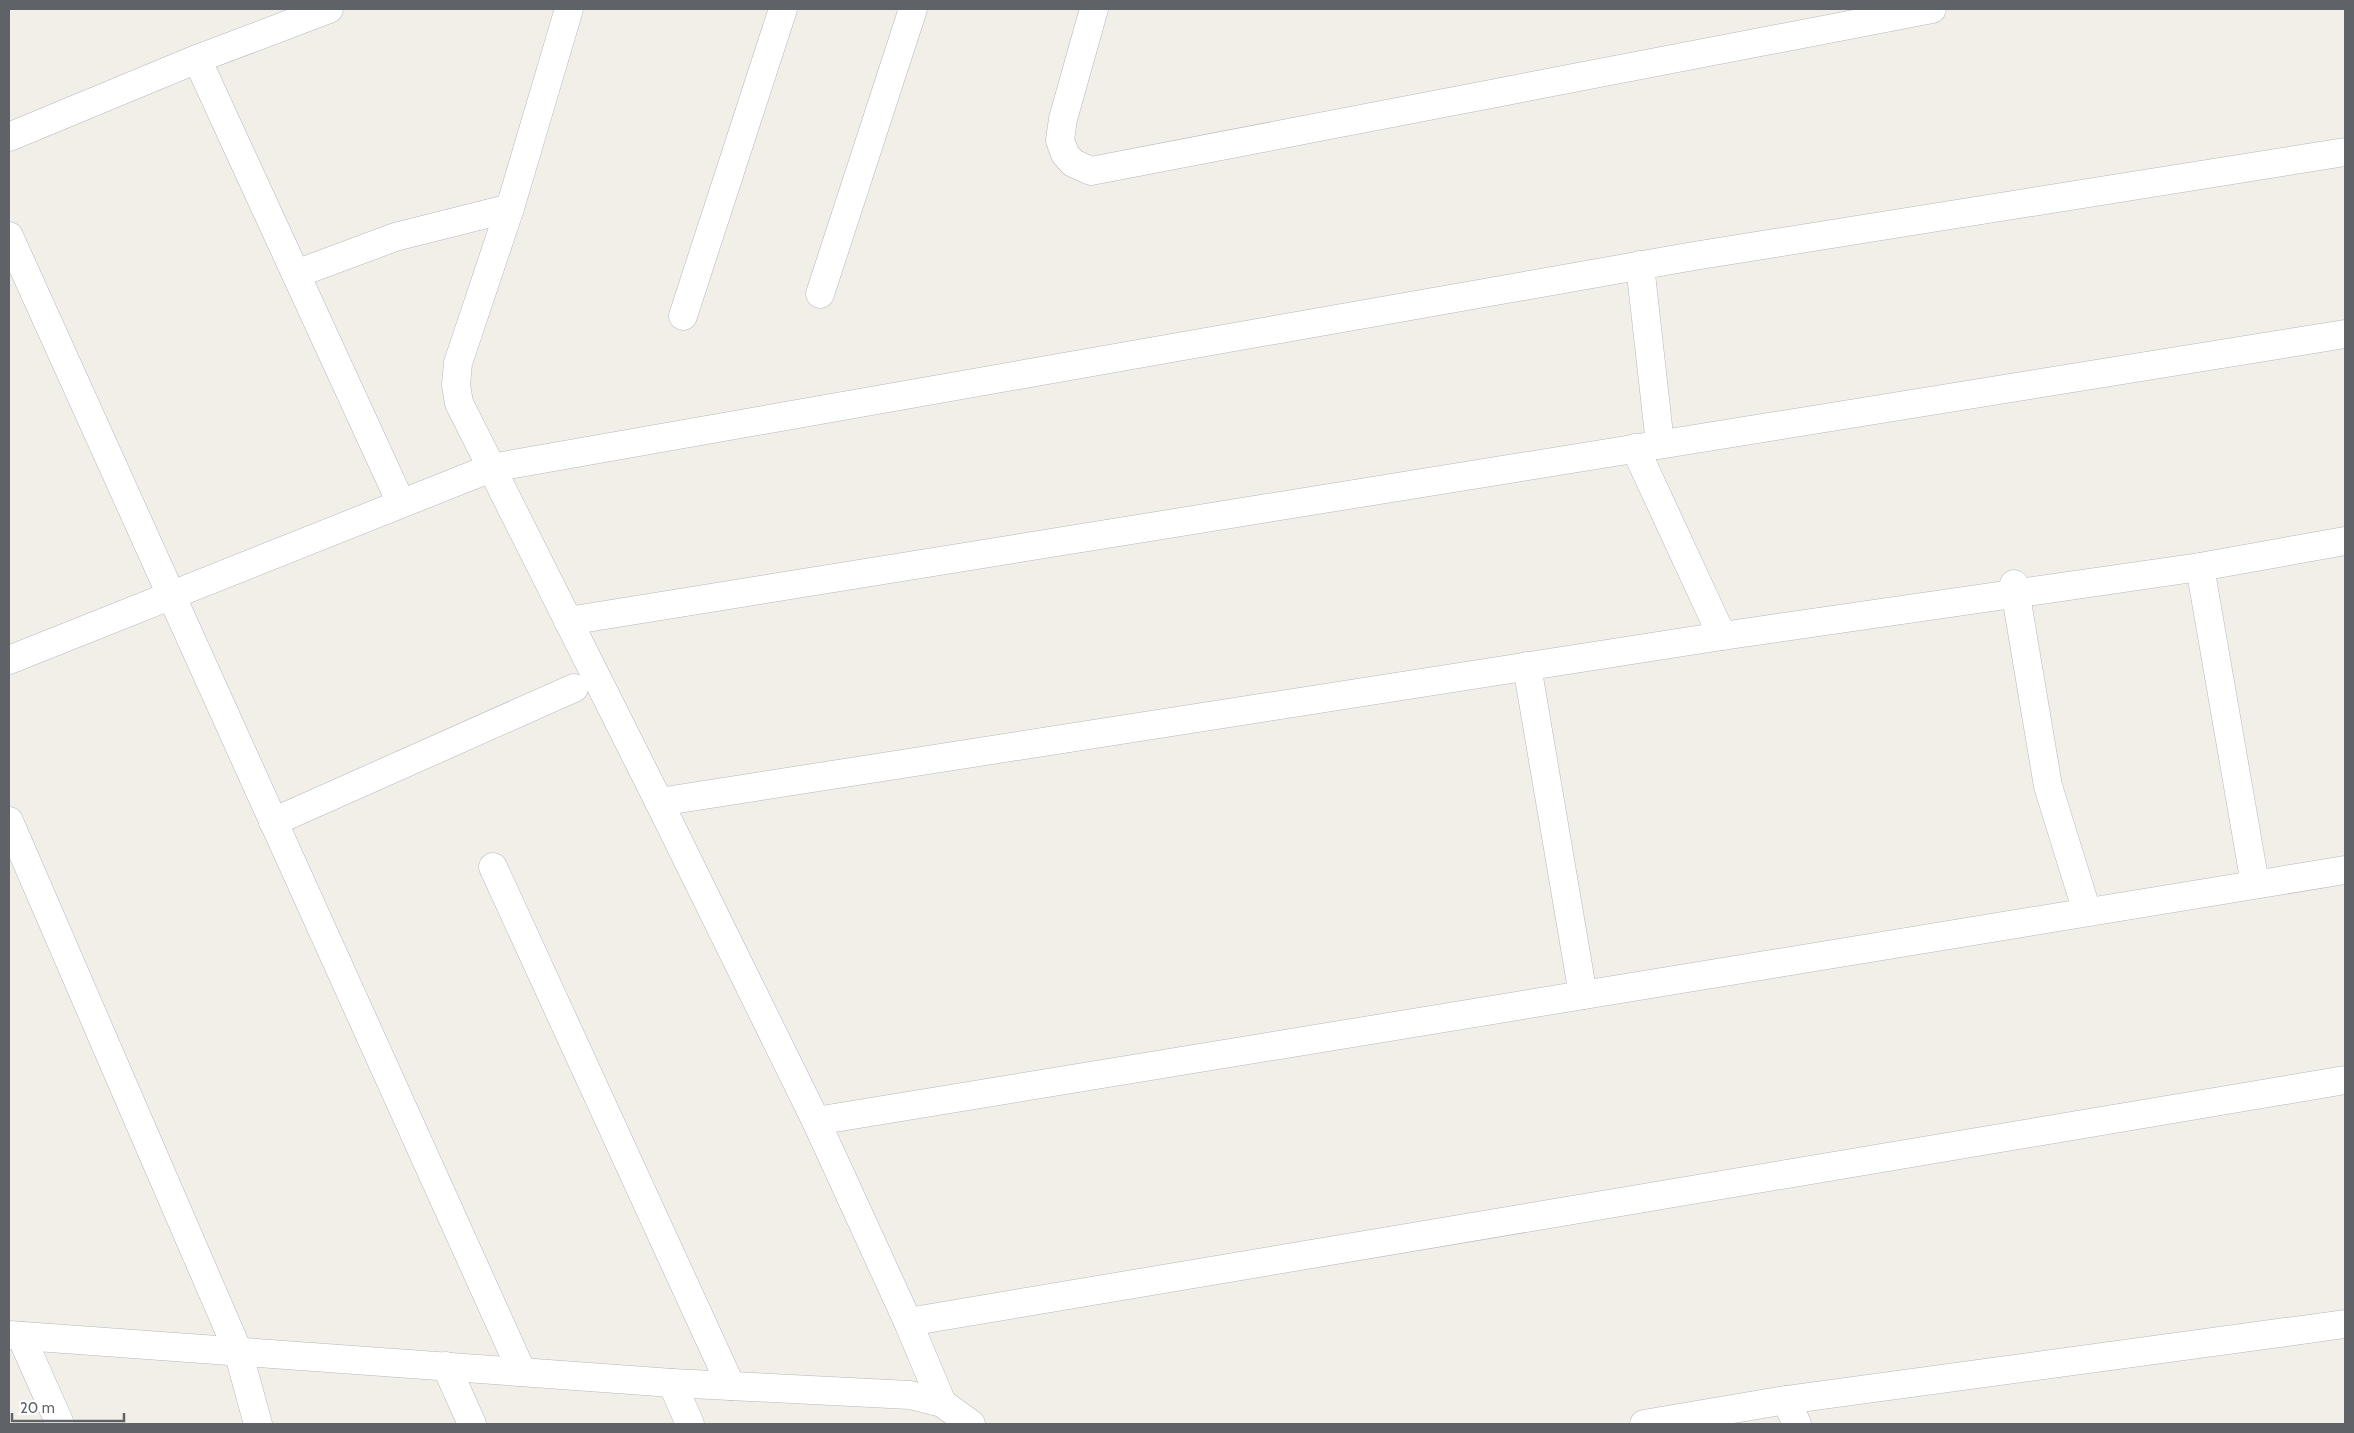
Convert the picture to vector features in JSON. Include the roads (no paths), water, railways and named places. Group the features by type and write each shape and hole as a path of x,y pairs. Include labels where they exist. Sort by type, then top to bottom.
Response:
{"street":[{"path":"9,137 197,59 329,9"},
{"path":"569,9 510,208 458,363 456,385 459,403 816,1121 908,1322 942,1403"},
{"path":"683,316 783,9"},
{"path":"820,294 913,9"},
{"path":"1094,9 1063,119 1060,140 1065,154 1073,164 1091,171 1878,14 1932,9"},
{"path":"197,59 402,503"},
{"path":"9,660 491,468 1640,265 2345,152"},
{"path":"296,274 395,237 510,208"},
{"path":"9,236 522,1372"},
{"path":"1640,265 1648,446 1722,636"},
{"path":"568,620 2345,334"},
{"path":"659,802 2014,589 2200,567 2345,541"},
{"path":"2200,567 2255,884"},
{"path":"2014,589 2048,786 2087,912"},
{"path":"1527,666 1583,995"},
{"path":"273,822 574,688"},
{"path":"9,821 238,1351 258,1424"},
{"path":"493,867 731,1386"},
{"path":"816,1121 2345,870"},
{"path":"908,1322 2345,1080"},
{"path":"1644,1424 1786,1400 2345,1324"},
{"path":"15,1335 672,1383 910,1395 942,1403 971,1424"},
{"path":"15,1335 60,1424"},
{"path":"446,1366 472,1424"},
{"path":"672,1383 690,1424"},
{"path":"1786,1400 1797,1424"}]}
